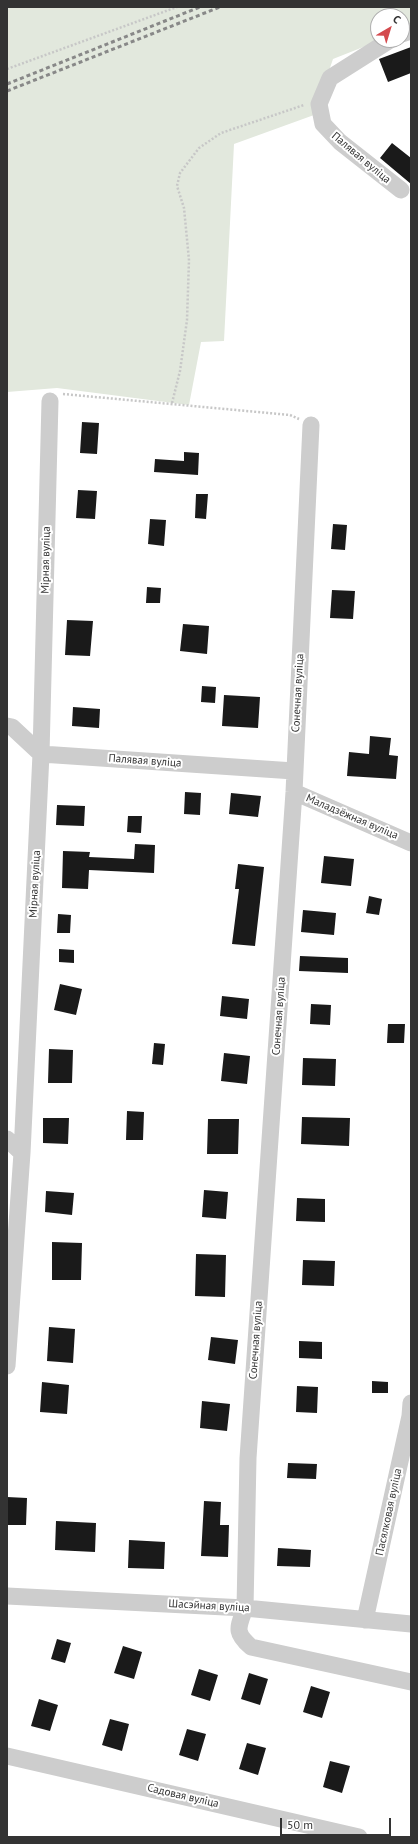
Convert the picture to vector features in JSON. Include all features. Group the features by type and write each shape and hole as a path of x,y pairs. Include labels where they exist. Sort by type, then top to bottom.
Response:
{"street":[{"name":"Палявая вуліца","path":"377,48 330,78 319,104 322,124 340,142 401,190"},
{"name":"Мірная вуліца","path":"7,1366 22,1152 41,754 50,401"},
{"name":"Сонечная вуліца","path":"245,1608 248,1458 294,792 311,425"},
{"path":"7,726 12,727 41,754"},
{"name":"Палявая вуліца","path":"41,754 294,771"},
{"name":"Маладзёжная вуліца","path":"294,792 411,843"},
{"path":"7,1139 22,1152"},
{"name":"Пасялковая вуліца","path":"365,1620 410,1416 411,1403"},
{"name":"Шасэйная вуліца","path":"7,1596 245,1608 411,1624"},
{"path":"245,1608 237,1628 241,1638 251,1647 411,1682"},
{"name":"Садовая вуліца","path":"7,1756 360,1837"}],"path":[{"path":"7,69 177,7"},
{"path":"172,403 180,372 187,320 189,260 184,208 177,186 180,173 199,148 221,132 321,99"},
{"path":"50,401 57,394 75,394 290,415 311,425"}],"shaded area":[{"path":"7,7 411,7 410,28 410,8 370,8 370,44 333,59 314,115 234,144 224,341 201,342 189,405 57,388 7,392"}],"building":[{"path":"410,47 411,73 388,82 379,59"},
{"path":"392,143 411,158 411,184 380,158"},
{"path":"82,422 99,423 97,454 80,453"},
{"path":"184,452 199,453 198,475 154,472 155,459 184,461"},
{"path":"78,490 97,491 95,519 76,518"},
{"path":"196,494 208,494 206,519 195,518"},
{"path":"150,519 166,520 164,546 148,544"},
{"path":"333,524 347,525 345,550 331,549"},
{"path":"147,587 161,588 160,603 146,603"},
{"path":"332,590 355,591 353,619 330,618"},
{"path":"67,620 93,621 90,656 65,655"},
{"path":"183,624 209,626 207,654 180,651"},
{"path":"202,686 216,687 215,703 201,702"},
{"path":"224,695 260,697 258,728 222,726"},
{"path":"73,707 100,709 99,728 72,726"},
{"path":"370,736 391,738 389,755 398,756 396,779 347,776 349,752 369,754"},
{"path":"185,792 201,793 200,815 184,814"},
{"path":"231,793 261,796 258,817 229,814"},
{"path":"57,805 85,806 84,826 56,825"},
{"path":"128,816 142,816 141,833 127,832"},
{"path":"135,844 155,845 154,873 89,870 88,889 62,888 63,851 90,852 89,857 134,859"},
{"path":"324,856 354,859 351,886 321,883"},
{"path":"238,864 264,867 255,946 232,944 239,889 235,889"},
{"path":"369,896 382,899 379,915 366,913"},
{"path":"303,910 336,913 334,935 301,932"},
{"path":"58,914 71,915 70,933 57,933"},
{"path":"59,949 74,950 74,963 59,962"},
{"path":"300,956 348,958 348,973 299,971"},
{"path":"60,984 82,989 76,1015 54,1010"},
{"path":"222,996 249,999 247,1019 220,1016"},
{"path":"311,1004 331,1005 330,1025 310,1024"},
{"path":"388,1024 405,1024 404,1043 387,1043"},
{"path":"154,1043 165,1044 163,1065 152,1064"},
{"path":"49,1049 73,1050 72,1083 48,1083"},
{"path":"224,1053 250,1056 247,1084 221,1081"},
{"path":"303,1058 336,1059 335,1086 302,1085"},
{"path":"127,1111 144,1112 143,1140 126,1140"},
{"path":"302,1117 350,1118 349,1146 301,1144"},
{"path":"43,1118 69,1118 68,1144 43,1143"},
{"path":"208,1119 239,1119 238,1154 207,1154"},
{"path":"204,1190 228,1192 226,1219 202,1217"},
{"path":"46,1191 74,1193 72,1215 45,1212"},
{"path":"297,1198 325,1199 325,1222 296,1221"},
{"path":"52,1242 82,1243 81,1280 52,1280"},
{"path":"196,1254 226,1255 225,1297 195,1296"},
{"path":"303,1260 335,1261 334,1286 302,1285"},
{"path":"49,1327 75,1329 73,1363 47,1361"},
{"path":"211,1337 238,1340 235,1364 208,1360"},
{"path":"299,1341 322,1342 322,1359 299,1358"},
{"path":"372,1381 388,1382 388,1393 372,1393"},
{"path":"42,1382 69,1385 67,1414 40,1412"},
{"path":"297,1386 318,1387 317,1413 296,1412"},
{"path":"202,1401 230,1404 227,1431 200,1428"},
{"path":"288,1463 317,1464 316,1479 287,1478"},
{"path":"7,1497 27,1498 26,1525 7,1525"},
{"path":"204,1501 221,1502 220,1525 229,1525 228,1557 201,1556"},
{"path":"56,1521 96,1523 95,1552 55,1550"},
{"path":"129,1540 165,1542 164,1569 128,1568"},
{"path":"278,1548 311,1550 310,1567 277,1566"},
{"path":"57,1639 71,1643 65,1663 51,1659"},
{"path":"123,1646 142,1652 134,1679 114,1673"},
{"path":"199,1669 218,1675 210,1701 191,1695"},
{"path":"249,1673 268,1679 260,1705 241,1699"},
{"path":"311,1686 330,1692 322,1718 303,1712"},
{"path":"39,1699 58,1705 50,1731 31,1726"},
{"path":"110,1719 129,1724 122,1751 102,1745"},
{"path":"187,1729 206,1734 198,1761 179,1755"},
{"path":"247,1743 266,1748 258,1775 239,1769"},
{"path":"330,1761 350,1766 342,1793 323,1787"}],"railway":[{"path":"7,84 200,7"},
{"path":"7,91 220,7"}]}
